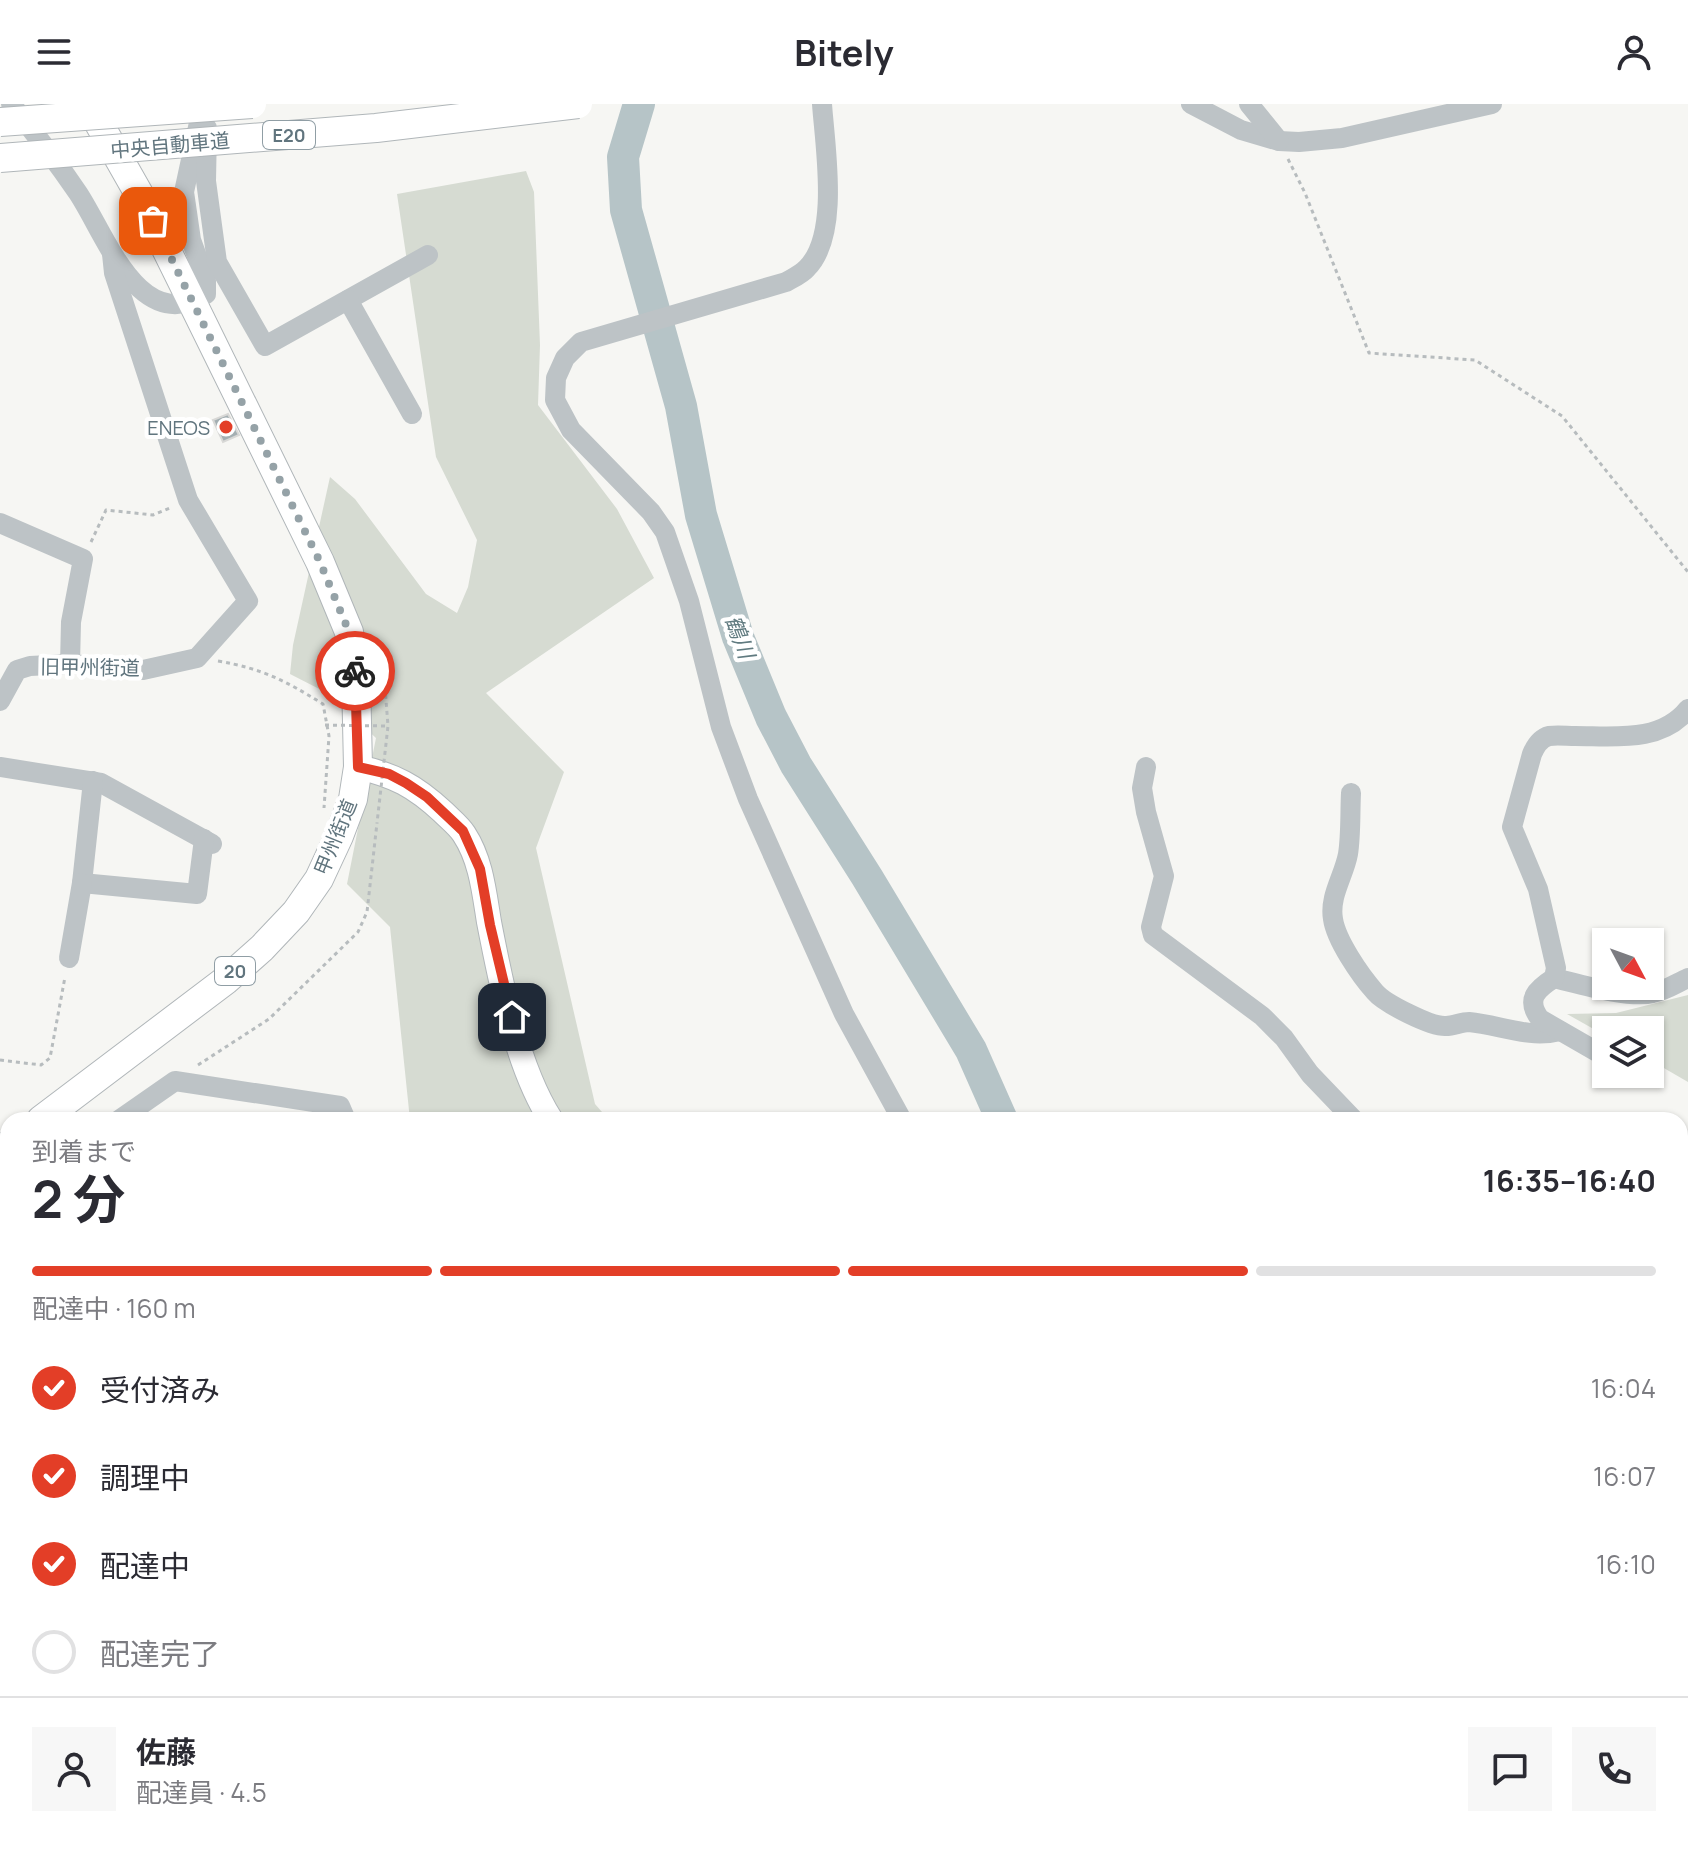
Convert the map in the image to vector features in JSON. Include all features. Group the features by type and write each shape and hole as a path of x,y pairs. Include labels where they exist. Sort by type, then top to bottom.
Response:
{"highway":[{"name":"甲州街道","path":"52,1112 226,980 296,912 319,879 339,836 353,799 358,767 356,678 349,632 314,548 139,194 88,104"},
{"name":"中央自動車道","path":"0,122 252,104"},
{"name":"中央自動車道","path":"0,158 376,128 578,104"}],"main road":[{"path":"358,767 389,774 427,797 463,831 480,869 519,1048 546,1112"}],"street":[{"path":"11,104 79,195 129,279 150,297 177,304 192,303 206,294 206,281 191,240 184,192 205,104"},
{"path":"205,104 206,181 217,262 265,346 428,255"},
{"path":"822,104 827,218 821,245 808,268 786,282 581,342 565,358 556,378 555,400 571,430 651,512 665,532 689,601 721,727 748,799 844,1014 898,1112"},
{"path":"1191,104 1241,130 1279,141 1299,142 1342,138 1492,104"},
{"path":"1249,104 1279,141"},
{"path":"112,254 114,273 188,500 248,601 197,658"},
{"path":"348,300 412,414"},
{"path":"0,523 83,559 71,622 70,664"},
{"name":"旧甲州街道","path":"0,701 17,670 30,666 70,664 143,670 197,658"},
{"path":"1592,1049 1540,1019 1534,1011 1532,998 1536,990 1554,978 1556,968 1538,889 1512,827 1535,747 1548,736 1618,736 1658,732 1675,723 1688,709"},
{"path":"0,767 101,783 208,842 197,894 82,883"},
{"path":"1146,767 1142,788 1164,876 1151,927 1153,935 1262,1016 1346,1112"},
{"path":"69,958 82,883 93,781"},
{"path":"1351,793 1348,852 1344,873 1332,903 1332,918 1338,937 1377,994 1428,1022 1445,1026 1467,1022 1511,1031 1548,1034 1560,1031"},
{"path":"1554,978 1593,988 1646,994 1688,978"},
{"path":"130,1112 175,1081 340,1106 343,1112"}],"path":[{"path":"1279,141 1305,193 1369,353 1475,360 1562,416 1688,572"},
{"path":"83,559 106,510 153,515 188,500"},
{"path":"197,658 254,668 284,680 323,704 329,736 324,812"},
{"path":"175,1081 269,1019 358,932 367,912 388,726 385,687"},
{"path":"325,725 388,726"},
{"path":"0,1060 41,1065 50,1058 69,958"}],"shaded area":[{"path":"526,171 534,192 540,345 538,405 617,509 654,578 486,693 564,772 536,848 595,1104 602,1112 409,1112 390,927 347,884 376,738 329,694 290,674 293,645 330,477 355,499 426,594 457,613 468,587 477,540 436,457 397,194"},
{"path":"1688,995 1688,1082 1664,1068 1664,1016 1592,1016 1592,1028 1567,1014 1616,1013"}],"building":[{"path":"228,414 239,435 223,442 213,420"}],"waterway":[{"name":"鶴川","path":"639,104 623,157 626,210 681,406 701,515 738,637 771,717 796,765 971,1050 998,1112"}],"way so far":[{"path":"153,221 320,562 349,632 355,671"}],"place":[{"name":"ENEOS","path":"226,427"}],"route":[{"path":"355,671 358,767 389,774 406,783 427,797 463,831 480,869 512,1017"}]}
